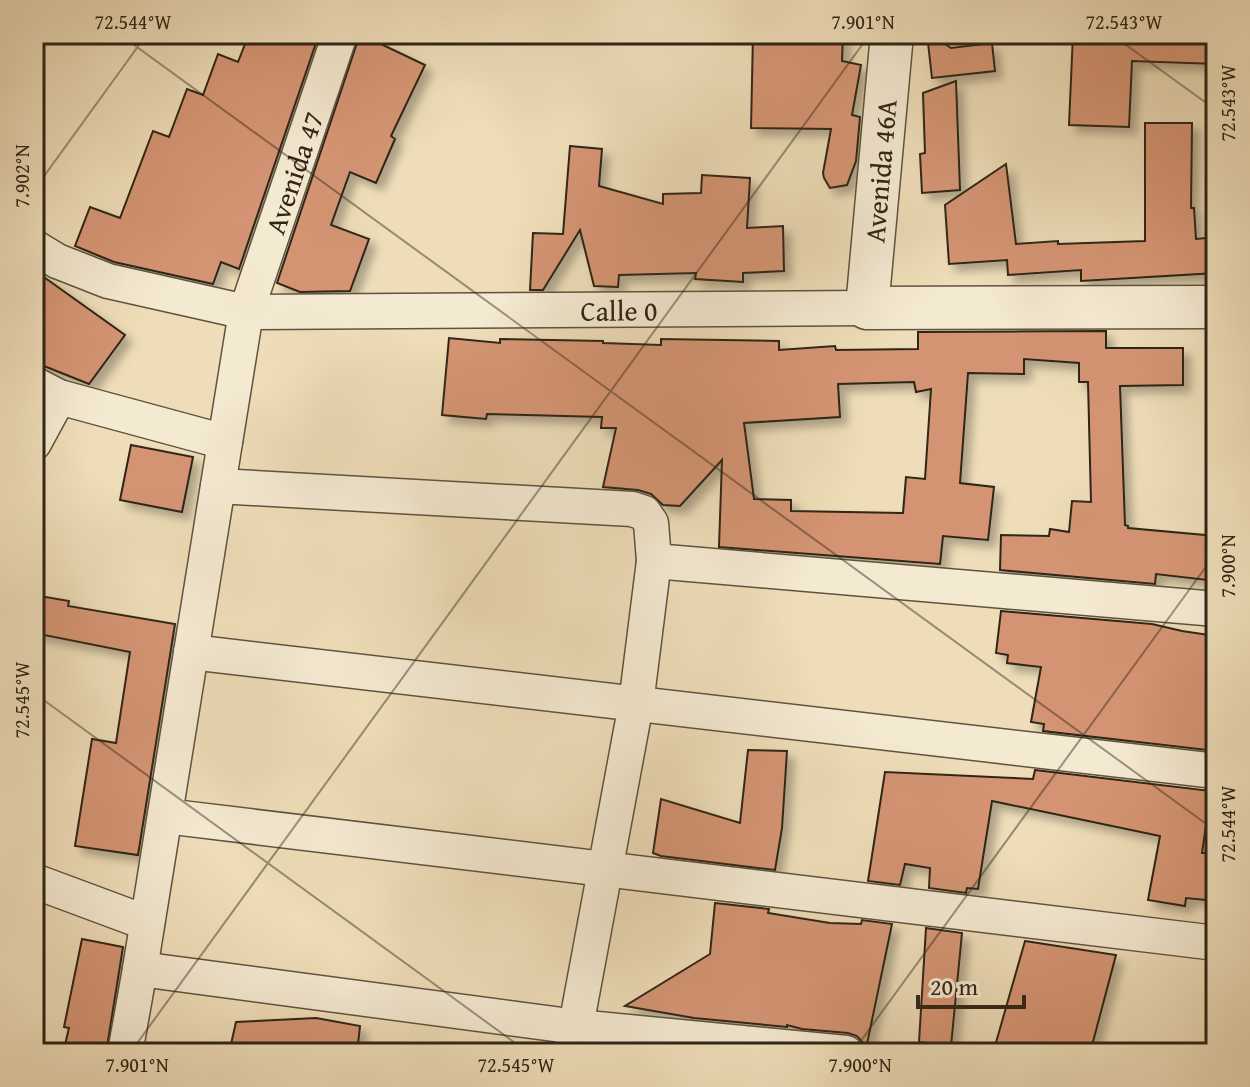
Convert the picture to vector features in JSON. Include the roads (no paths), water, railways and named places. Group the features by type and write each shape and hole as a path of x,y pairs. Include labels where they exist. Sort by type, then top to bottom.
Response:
{"street":[{"name":"Avenida 47","path":"125,1053 246,312 340,34"},
{"name":"Avenida 46A","path":"867,308 892,34"},
{"name":"Calle 0","path":"34,247 57,261 108,281 246,312 1216,307"},
{"path":"34,443 46,390 225,442"},
{"path":"218,486 632,509 644,513 651,523 654,561 636,704 574,1040"},
{"path":"654,561 1216,609"},
{"path":"191,652 1216,771"},
{"path":"165,816 1216,943"},
{"path":"34,881 147,923"},
{"path":"140,969 574,1040 846,1053"}]}
